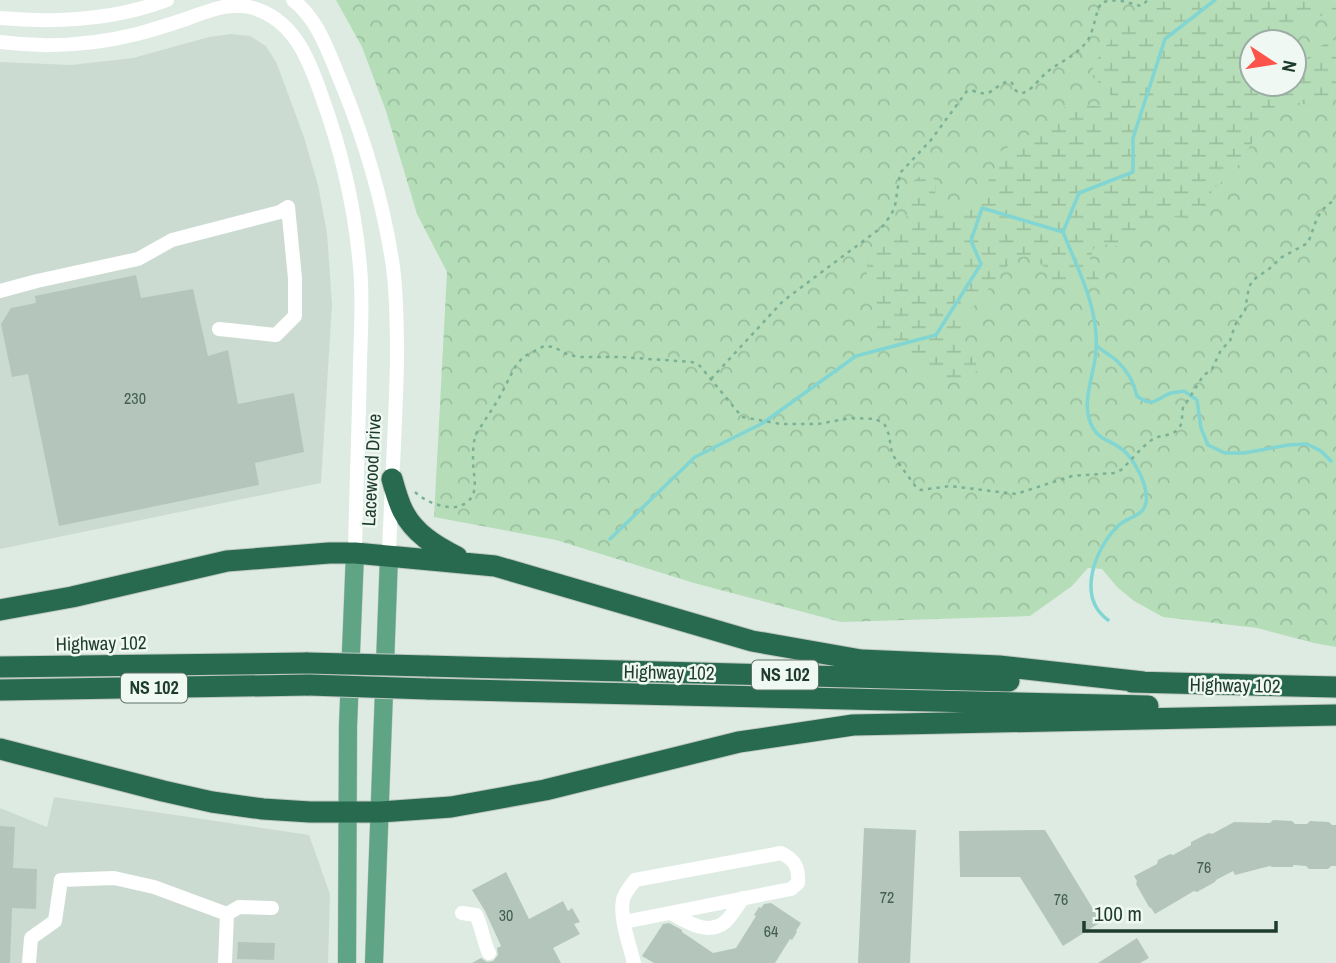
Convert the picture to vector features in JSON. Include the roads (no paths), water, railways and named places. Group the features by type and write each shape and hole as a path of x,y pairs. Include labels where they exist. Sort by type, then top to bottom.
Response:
{"highway":[{"path":"392,479 403,511 413,526 431,543 468,562"},
{"path":"0,610 72,597 227,561 355,553 495,566 740,638 861,660 999,666 1143,682"},
{"name":"Highway 102","path":"0,667 307,663 1336,687"},
{"name":"Highway 102","path":"0,691 309,685 1336,713"},
{"path":"0,748 212,802 263,809 348,813 423,810 464,805 545,790 739,742 853,725 1336,713"}],"main road":[{"name":"Lacewood Drive","path":"347,963 349,680 355,553"},
{"name":"Lacewood Drive","path":"374,963 388,556"}],"street":[{"name":"Lacewood Drive","path":"293,0 312,19 350,106 383,215 393,268 397,313 397,384 388,556"},
{"path":"0,18 82,18 162,2 162,27 136,34 87,43 37,45 0,42"},
{"name":"Lacewood Drive","path":"162,27 215,9 239,5 262,11 296,37 320,89 346,173 356,227 360,270 355,553"},
{"path":"0,291 138,258 172,240 280,212 288,207 295,278 295,316 276,335 219,329"},
{"path":"624,922 791,889 798,883 797,867 792,859 781,853 635,880 622,900 622,914 634,963"},
{"path":"29,963 31,938 55,921 61,880 114,878 154,887 228,914"},
{"path":"671,913 691,924 704,928 715,927 724,923 743,898"},
{"path":"228,914 239,907 272,908"},
{"path":"462,913 476,915 489,953"},
{"path":"225,963 228,914"}],"waterway":[{"path":"610,539 695,457 763,423 856,356 936,335 981,264 971,241 982,208 1063,232 1079,193 1133,172 1133,138 1165,39 1215,0"},
{"path":"1063,232 1091,304 1094,319 1096,350 1088,399 1089,419 1098,434 1130,457 1139,472 1146,496 1142,511 1118,526 1096,559 1091,586 1093,599 1098,610 1108,620"},
{"path":"1097,346 1123,368 1132,381 1137,396 1143,400 1151,402 1171,393 1184,391 1197,400 1201,428 1208,445 1225,453 1244,453 1307,444 1321,451 1331,461"}]}
